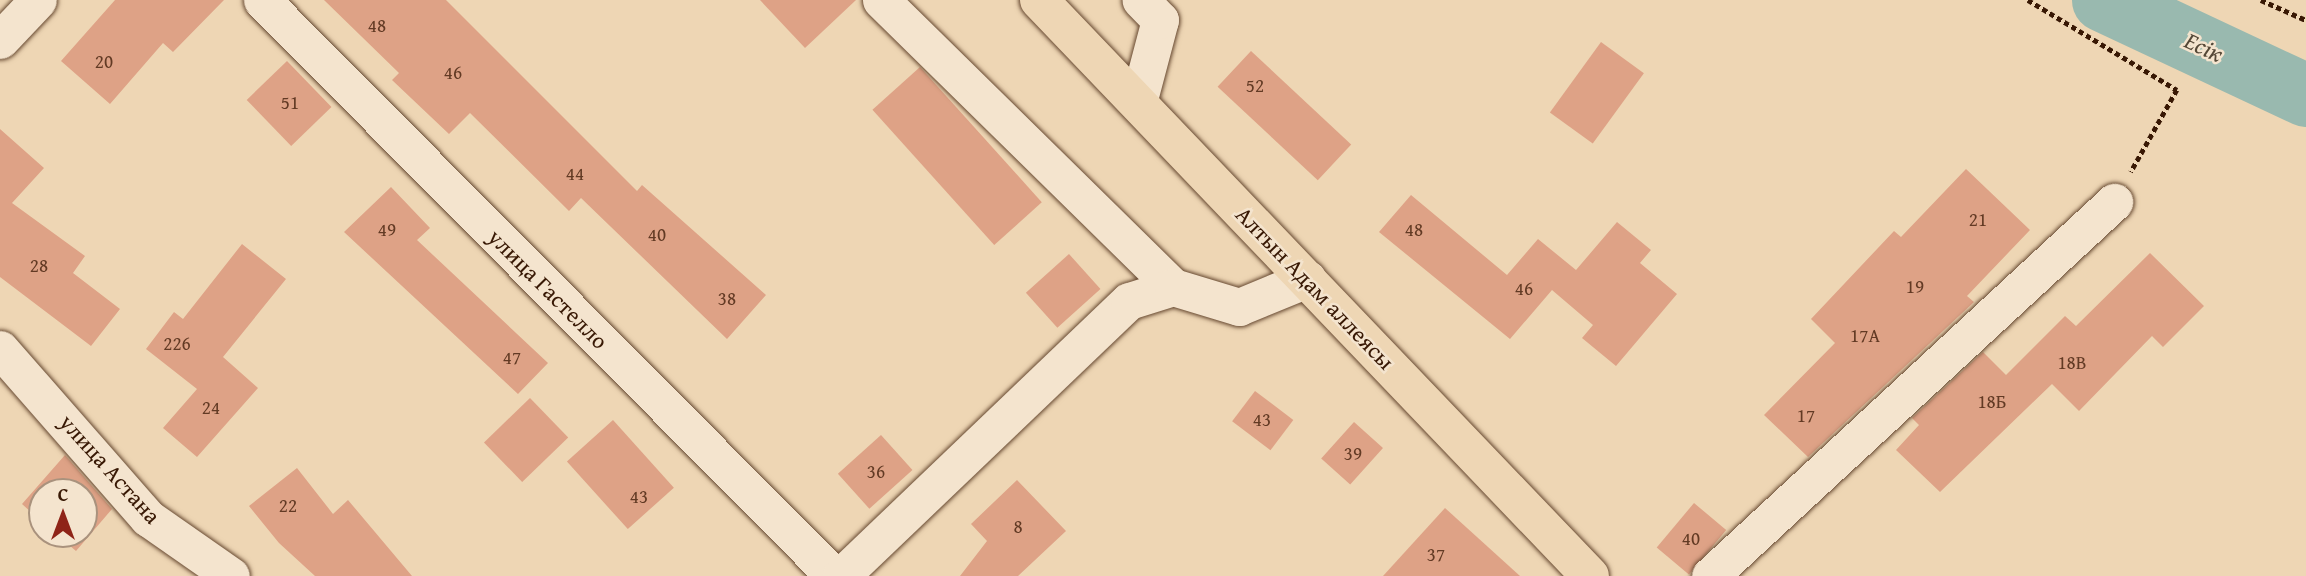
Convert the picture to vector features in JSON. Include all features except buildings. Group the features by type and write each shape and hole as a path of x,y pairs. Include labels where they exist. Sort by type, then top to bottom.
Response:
{"main road":[{"name":"Алтын Адам аллеясы","path":"1040,0 1590,576"}],"street":[{"path":"0,40 38,0"},
{"name":"улица Гастелло","path":"262,0 834,576"},
{"path":"881,0 1173,287 1239,307 1307,279"},
{"path":"1139,103 1160,20 1141,0"},
{"path":"1710,576 2114,202"},
{"path":"841,576 1110,315 1129,300 1173,287"},
{"name":"улица Астана","path":"0,349 148,518 230,576"}],"path":[{"path":"2028,0 2177,90 2114,202"},
{"path":"2261,0 2306,19"}],"waterway":[{"name":"Есік","path":"2103,0 2306,95"}]}
